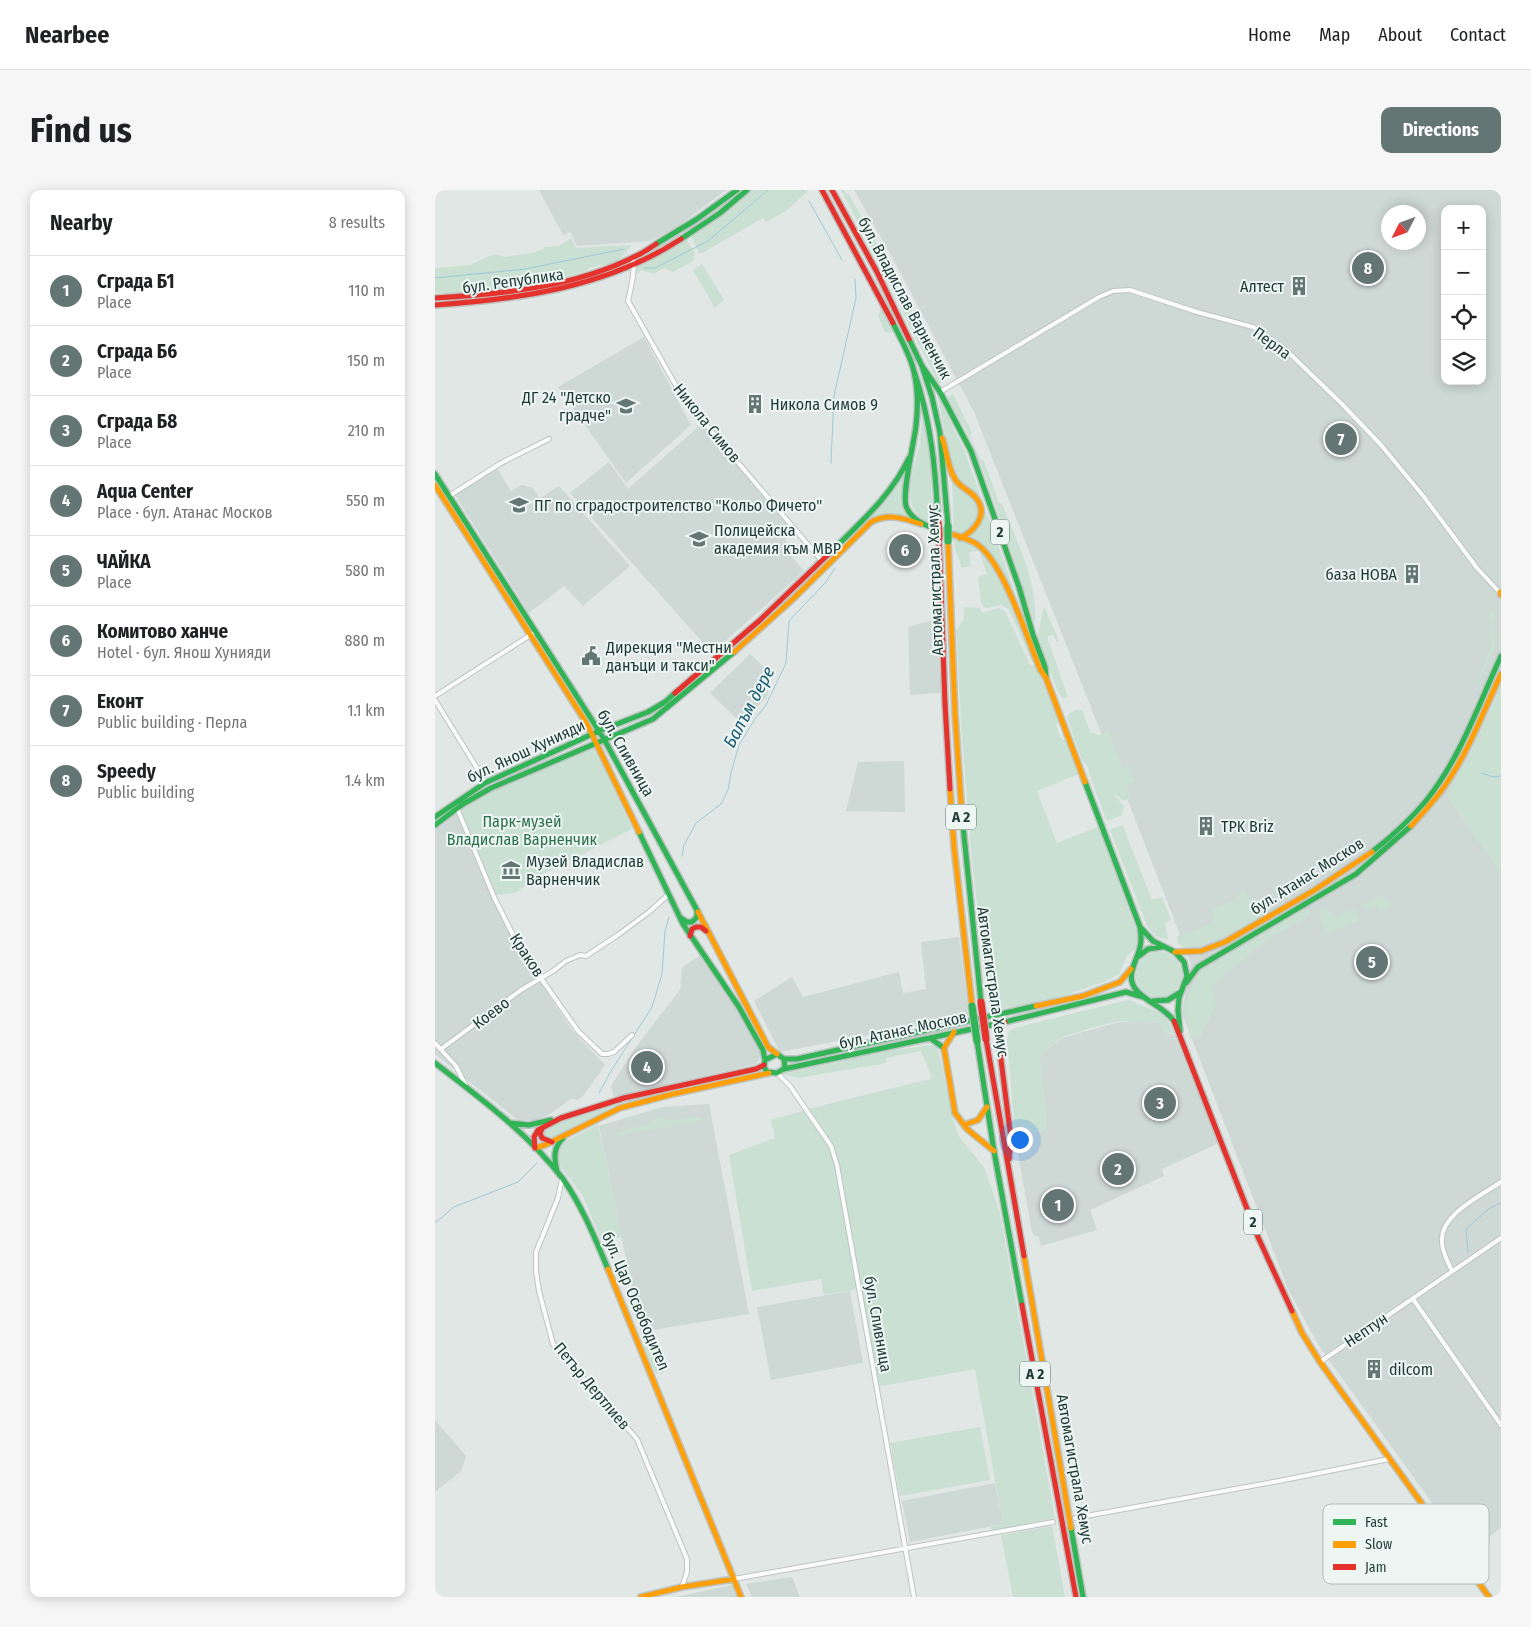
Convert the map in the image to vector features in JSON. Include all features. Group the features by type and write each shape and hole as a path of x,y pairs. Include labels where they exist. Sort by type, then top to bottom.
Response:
{"main road":[{"name":"бул. Република","path":"435,298 489,295 535,288 633,262 737,190"},
{"name":"бул. Република","path":"435,304 490,301 550,292 595,280 685,237 718,214 747,190"},
{"name":"бул. Владислав Варненчик","path":"822,190 885,305 914,371"},
{"name":"бул. Владислав Варненчик","path":"832,190 877,272 922,366 940,392"},
{"name":"Автомагистрала Хемус","path":"922,366 932,397 940,433 948,526 959,788 971,929 986,1039 1007,1167 1083,1597"},
{"name":"2","path":"914,371 917,407 913,451 905,501 912,515 924,525 977,544 995,563 1012,598 1040,669 1046,678 1141,927 1153,941 1175,952"},
{"name":"Автомагистрала Хемус","path":"914,371 932,438 936,471 945,704 954,847 972,1006 994,1152 1076,1597"},
{"name":"2","path":"940,392 971,452 982,479 1045,667 1046,678"},
{"path":"940,433 953,476 962,488 975,497 981,509 978,525 973,532 960,538"},
{"name":"бул. Янош Хунияди","path":"435,817 485,783 596,733 648,712 665,702 823,562 896,485 913,451"},
{"name":"бул. Сливница","path":"435,474 533,634"},
{"name":"бул. Сливница","path":"435,485 596,733 677,913 690,936 739,1008 763,1050 766,1071 777,1072"},
{"name":"бул. Янош Хунияди","path":"435,825 457,808 491,788 653,719 662,713 800,593 871,522 885,516 893,516 924,525"},
{"name":"бул. Атанас Москов","path":"1185,983 1198,967 1308,898 1364,859 1424,803 1454,757 1501,656"},
{"name":"бул. Атанас Москов","path":"1175,952 1194,953 1218,945 1356,874 1369,865 1421,817 1448,781 1464,753 1501,674"},
{"name":"бул. Сливница","path":"600,741 697,910 768,1047 784,1059"},
{"path":"677,913 687,922 692,922 697,916 697,910"},
{"path":"690,936 695,926 703,928 710,935"},
{"name":"2","path":"1141,927 1141,945 1132,967 1133,984 1137,992 1160,1006 1172,1018 1275,1277 1302,1333 1319,1362 1421,1504"},
{"path":"1136,959 1148,949 1164,947"},
{"path":"1175,952 1184,962 1187,976 1185,983"},
{"name":"бул. Атанас Москов","path":"784,1059 797,1059 1083,996 1119,982 1132,967"},
{"name":"2","path":"1181,1037 1178,1010 1181,992 1185,983"},
{"name":"бул. Атанас Москов","path":"535,1148 553,1142 621,1108 673,1094 1005,1022 1125,992 1133,993 1146,999"},
{"path":"1146,999 1162,1002 1181,992"},
{"path":"1005,1022 1000,1027 998,1036 1011,1140 1007,1167"},
{"path":"954,1032 944,1048 955,1113 964,1125 983,1140 994,1152"},
{"path":"930,1038 944,1048"},
{"path":"508,1122 529,1125 561,1118 624,1098 756,1069 777,1054"},
{"path":"777,1072 786,1063 784,1059"},
{"name":"бул. Цар Освободител","path":"435,1063 508,1122 535,1148 560,1176 577,1202 593,1234 741,1597"},
{"path":"964,1125 974,1123 987,1107"},
{"path":"535,1148 534,1137 538,1130 561,1118"},
{"path":"544,1126 540,1131 540,1136 545,1140 553,1142"},
{"path":"560,1176 554,1151 558,1143 571,1132"},
{"path":"641,1597 682,1587 734,1579"},
{"name":"2","path":"1480,1584 1489,1597"}],"street":[{"name":"Никола Симов","path":"633,262 628,301 683,398 823,562"},
{"name":"Перла","path":"940,392 1099,297 1122,289 1139,292 1197,312 1253,327 1288,352 1368,430 1424,496 1477,568 1501,593"},
{"path":"449,496 501,463 549,440"},
{"path":"435,696 533,634"},
{"path":"435,700 485,783"},
{"name":"Краков","path":"457,808 494,897 519,947 578,1031 602,1054 614,1052 632,1035"},
{"name":"Коево","path":"441,1049 521,990 572,957 586,956 618,935 669,894"},
{"path":"435,1043 456,1066 467,1088"},
{"name":"бул. Сливница","path":"777,1072 791,1086 831,1146 837,1165 913,1597"},
{"name":"Петър Дертлиев","path":"560,1176 558,1198 536,1252 535,1271 553,1344 637,1439 687,1560 687,1572 682,1587"},
{"path":"1452,1271 1443,1251 1441,1240 1445,1226 1461,1208 1501,1182"},
{"name":"Нептун","path":"1319,1362 1501,1238"},
{"path":"1413,1299 1501,1425"},
{"path":"1075,1518 1279,1482 1389,1460"},
{"path":"734,1579 1053,1522"}],"shaded area":[{"path":"539,190 726,190 677,227 650,241 577,246 570,232 563,235"},
{"path":"854,190 1501,190 1501,687 1470,754 1447,795 1501,873 1501,1528 1489,1537 1489,1504 1433,1504 1319,1346 1288,1289 1182,1013 1191,963 974,412 892,257"},
{"name":"ДГ 24 \"Детско градче\"","path":"644,337 691,425 626,483 558,387"},
{"name":"Полицейска академия към МВР","path":"705,426 792,529 784,536 789,546 786,550 804,571 712,653 570,493 609,462 628,489 698,427"},
{"path":"497,468 511,491 522,485 533,488 540,498 559,486 630,566 583,606 564,586 529,613 455,495"},
{"path":"937,619 941,693 910,695 908,627"},
{"path":"750,654 771,673 767,697 741,723 710,693"},
{"path":"904,761 905,812 846,811 858,762"},
{"path":"457,814 493,901 519,950 572,1030 605,1065 583,1096 578,1100 571,1099 550,1114 535,1120 518,1120 435,1054 435,830"},
{"path":"959,937 969,1016 780,1052 754,1001 792,977 803,997 899,972 903,993 926,989 921,942"},
{"path":"700,955 741,1017 761,1053 759,1060 756,1064 614,1097 611,1086 638,1044 680,990 682,968"},
{"path":"1119,1022 1160,1023 1165,1034 1174,1034 1219,1143 1162,1169 1164,1176 1090,1210 1097,1230 1041,1246 1038,1236 1035,1236 1032,1232 1016,1143 1033,1140 1032,1132 1047,1129 1040,1055 1062,1038"},
{"path":"709,1104 749,1314 641,1332 599,1126 662,1107"},
{"path":"850,1291 863,1363 771,1380 757,1307"},
{"path":"435,1420 466,1456 461,1471 435,1492"},
{"path":"995,1483 1003,1524 910,1542 902,1501"},
{"path":"792,1577 800,1597 752,1597 746,1584"},
{"path":"732,1585 737,1597 676,1597"}],"green space":[{"path":"737,190 809,190 786,211 766,222 763,218 702,253 699,253 690,235 685,237 695,253 693,261 673,272 664,268 654,274 642,270 637,274 636,265 644,260 640,253"},
{"path":"841,190 844,190 846,194 848,193 883,255 944,376 943,381 939,384 892,290 885,269"},
{"path":"571,238 576,248 632,245 619,260 610,264 591,267 586,271 548,281 465,294 435,292 435,268 470,265 494,254 505,257 533,253 544,249 544,247 559,246"},
{"path":"626,261 629,267 550,292 435,305 435,298 550,284"},
{"path":"702,264 724,300 715,308 693,270"},
{"path":"882,307 894,333 885,332 878,315"},
{"path":"953,394 972,433 970,436 981,461 984,461 999,503 1002,504 1025,562 1033,593 1035,624 976,454 966,430 946,398"},
{"path":"938,396 965,452 1031,638 997,562 968,539 981,522 981,503 977,495 956,477 946,441"},
{"path":"923,409 930,454 933,525 921,518 914,510 910,490 911,478 920,443"},
{"path":"908,469 903,489 903,501 904,507 911,519 889,514 867,521 894,491"},
{"path":"952,479 973,499 979,513 972,528 962,536 954,533"},
{"path":"954,538 976,548 994,565 1034,660 1031,660 1009,609 1001,605 983,607 978,577 987,574 979,551 969,552 971,566 961,568"},
{"path":"964,607 980,608 982,613 999,608 1005,611 1030,665 1036,666 1059,720 1056,726 1060,737 1067,742 1079,774 1037,791 1057,843 1098,827 1139,937 1138,945 1127,956 1119,974 1106,981 1057,998 990,1012 972,861 962,737 956,631 964,619"},
{"path":"1045,608 1059,641 1057,642 1053,635 1048,636 1068,697 1063,699 1057,690 1038,635 1043,609"},
{"path":"1489,610 1496,614 1491,626 1495,646 1477,685 1491,648"},
{"path":"1501,687 1501,873 1447,795 1470,754"},
{"path":"1076,710 1082,710 1090,732 1099,735 1109,731 1122,768 1129,766 1135,782 1127,785 1131,799 1123,800 1113,794 1124,806 1122,815 1107,821 1087,765 1082,761 1067,717"},
{"name":"Парк-музей Владислав Варненчик","path":"595,748 632,829 539,876 515,893 496,895 461,810 499,787"},
{"path":"1123,826 1152,900 1162,897 1171,920 1165,923 1168,940 1156,936 1148,928 1110,830"},
{"path":"1242,889 1261,911 1262,915 1260,917 1235,931 1202,945 1186,947 1178,944 1177,936 1212,924 1213,908 1236,900"},
{"path":"1382,896 1387,899 1391,906 1379,911 1376,905 1365,910 1363,905"},
{"path":"1327,908 1331,914 1336,916 1354,909 1359,920 1327,934 1318,912"},
{"path":"1303,909 1311,913 1309,916 1269,938 1212,985 1216,1006 1200,1037 1191,1039 1184,1006 1198,973"},
{"path":"1154,952 1164,952 1178,962 1182,975 1178,988 1172,994 1164,998 1154,998 1140,988 1136,980 1136,970 1146,956"},
{"path":"1128,1000 1161,1013 1174,1033 1165,1034 1160,1023 1119,1021 1062,1037 1040,1055 1047,1129 1032,1132 1033,1139 1016,1142 1007,1041 1009,1031 1018,1027"},
{"path":"931,1045 936,1047 939,1052 953,1120 958,1135 985,1169 1000,1213 1055,1518 992,1531 990,1527 1003,1524 975,1369 877,1387 858,1289 824,1295 821,1279 752,1291 729,1155 775,1138 771,1120 930,1079 931,1075 921,1051 886,1058 886,1063 798,1078 783,1074 883,1052"},
{"path":"724,1078 615,1106 551,1139 544,1138 542,1133 547,1127 625,1100"},
{"path":"693,1116 704,1120 614,1136 626,1129 646,1125 659,1117 673,1120"},
{"path":"598,1124 622,1237 601,1240 583,1196 562,1168 558,1161 557,1153 559,1147 564,1142"},
{"path":"655,1344 661,1352 665,1363 666,1369 662,1374 655,1373 643,1345"},
{"path":"980,1427 990,1480 900,1496 890,1443"},
{"path":"1052,1526 1065,1597 1013,1597 1001,1535"}],"waterway":[{"path":"644,268 655,268 708,241 768,190"},
{"name":"Балъм дере","path":"809,201 842,260"},
{"path":"435,278 525,269 624,249"},
{"name":"Балъм дере","path":"831,463 834,396 856,298 855,279"},
{"name":"Балъм дере","path":"682,856 684,845 696,823 721,804 728,790 739,745 766,705 786,663 789,621 825,583 835,568"},
{"path":"1481,773 1493,777 1501,776"},
{"name":"Балъм дере","path":"599,1093 652,1007 662,974 665,931 669,917"},
{"name":"Балъм дере","path":"435,1223 454,1207 518,1182 537,1163"},
{"path":"1468,1252 1466,1229 1490,1208 1501,1203"}],"traffic: fast":[{"path":"656,244 697,219 737,190"},
{"path":"681,239 720,213 747,190"},
{"path":"893,323 913,366 917,392 917,419 907,479 906,506 916,519 942,531"},
{"path":"909,339 922,366 940,392 971,451 1019,587 1033,635 1045,667 1046,676"},
{"path":"922,366 932,397 940,433 948,526"},
{"path":"914,371 929,427 936,484 938,523"},
{"path":"836,547 886,495 909,458"},
{"path":"435,474 604,739 698,912"},
{"path":"948,526 948,541"},
{"path":"435,825 463,804 491,788 653,719 734,652"},
{"path":"1372,852 1413,816 1437,785 1467,732 1501,656"},
{"path":"435,817 485,783 599,731 648,712 665,702 675,693"},
{"path":"1085,782 1140,927 1141,944 1131,974 1133,985 1141,995 1166,1012 1174,1021"},
{"path":"962,816 981,1002"},
{"path":"1186,983 1198,967 1356,874 1411,826"},
{"path":"639,832 683,924 739,1007 763,1050 765,1060"},
{"path":"681,918 687,922 692,922 697,917 697,911"},
{"path":"1140,927 1153,941 1175,952 1184,962 1187,976 1179,998 1180,1031"},
{"path":"1139,956 1148,949 1162,947"},
{"path":"784,1069 1005,1022 1126,992 1143,997"},
{"path":"1153,1001 1168,1000 1181,992"},
{"path":"972,1006 977,1041"},
{"path":"784,1059 797,1059 1036,1006"},
{"path":"930,1038 944,1048"},
{"path":"977,1041 994,1151 1022,1305"},
{"path":"777,1054 784,1059 785,1068 777,1073 767,1072 764,1067 765,1060 777,1054"},
{"path":"435,1063 503,1117 535,1146 549,1162 563,1179 576,1200 588,1222 608,1269"},
{"path":"510,1123 529,1125 551,1120"},
{"path":"557,1171 555,1153 557,1146 563,1138"},
{"path":"1071,1528 1083,1597"}],"traffic: slow":[{"path":"942,438 952,474 957,482 971,493 980,504 981,516 979,521 971,531 960,538"},
{"path":"435,485 587,724 639,832"},
{"path":"734,652 794,598 871,522 890,517 902,518 921,524"},
{"path":"942,531 978,545 997,568 1014,602 1040,669 1046,678 1085,782"},
{"path":"948,541 955,714 962,816"},
{"path":"1411,826 1426,810 1456,768 1501,674"},
{"path":"950,789 954,847 972,1006"},
{"path":"1175,952 1201,951 1225,942 1313,891 1372,852"},
{"path":"698,912 768,1047 777,1054"},
{"path":"1036,1006 1083,996 1120,982 1131,969"},
{"path":"954,1032 944,1048 955,1113 967,1129 994,1151"},
{"path":"535,1148 545,1145 620,1108 673,1094 769,1073"},
{"path":"964,1125 978,1120 987,1107"},
{"path":"1024,1256 1071,1528"},
{"path":"608,1269 741,1597"},
{"path":"1292,1311 1302,1333 1320,1362 1422,1504"},
{"path":"641,1597 682,1587 734,1579"},
{"path":"1480,1584 1489,1597"}],"traffic: jam":[{"path":"822,190 893,323"},
{"path":"832,190 877,272 909,339"},
{"path":"435,305 499,299 563,288 623,269 681,239"},
{"path":"435,298 512,291 564,282 613,267 639,255 656,244"},
{"path":"938,523 939,537"},
{"path":"939,537 950,789"},
{"path":"675,693 759,621 836,547"},
{"path":"690,936 692,929 696,927 701,927 706,931"},
{"path":"981,1002 986,1039"},
{"path":"1174,1021 1258,1237 1292,1311"},
{"path":"1005,1022 1000,1027 998,1036 1011,1139 1009,1159"},
{"path":"986,1039 1024,1256"},
{"path":"535,1148 534,1137 538,1130 561,1118 624,1098 756,1069 764,1065"},
{"path":"542,1129 540,1133 542,1138 552,1142"},
{"path":"1022,1305 1076,1597"}],"place":[{"name":"Speedy","path":"1368,268"},
{"name":"Алтест","path":"1299,286"},
{"name":"Никола Симов 9","path":"755,404"},
{"name":"ДГ 24 \"Детско градче\"","path":"626,406"},
{"name":"Еконт","path":"1341,439"},
{"name":"ПГ по сградостроителство \"Кольо Фичето\"","path":"519,505"},
{"name":"Полицейска академия към МВР","path":"699,539"},
{"name":"Комитово ханче","path":"905,550"},
{"name":"база НОВА","path":"1412,574"},
{"name":"Дирекция \"Местни данъци и такси\"","path":"591,656"},
{"name":"TPK Briz","path":"1206,826"},
{"name":"Музей Владислав Варненчик","path":"511,870"},
{"name":"ЧАЙКА","path":"1372,962"},
{"name":"Aqua Center","path":"647,1067"},
{"name":"Сграда Б8","path":"1160,1103"},
{"name":"Сграда Б6","path":"1118,1169"},
{"name":"Сграда Б1","path":"1058,1205"},
{"name":"dilcom","path":"1374,1369"}]}
